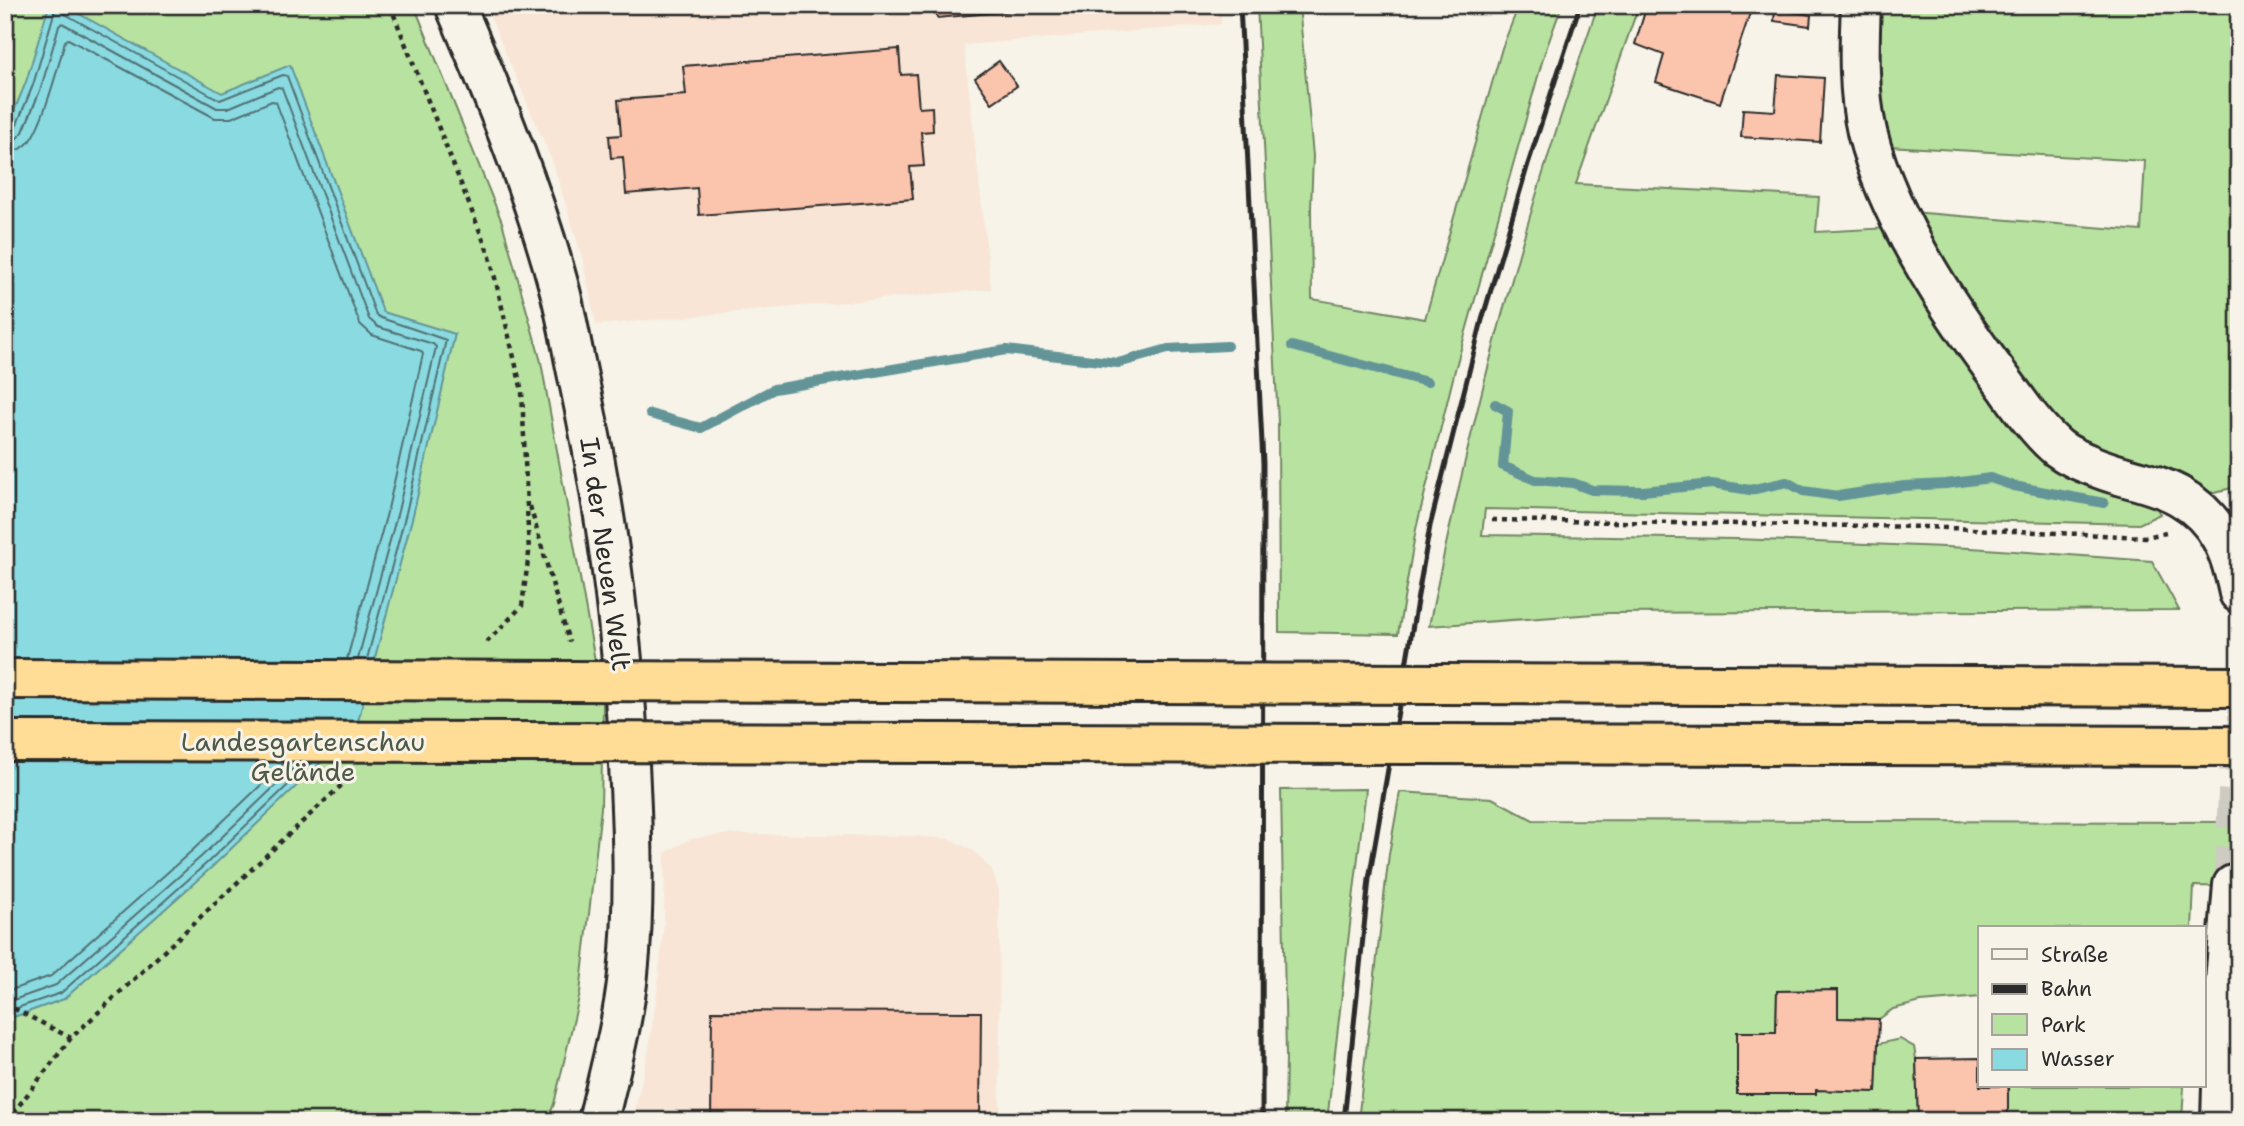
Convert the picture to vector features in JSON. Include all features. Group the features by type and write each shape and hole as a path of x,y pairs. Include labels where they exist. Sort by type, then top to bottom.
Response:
{"highway":[{"path":"5,679 2239,687"},
{"path":"5,741 2239,746"}],"street":[{"name":"In der Neuen Welt","path":"455,5 489,85 531,199 560,292 600,490 625,678 632,887 628,975 598,1121"},
{"path":"1861,5 1861,74 1867,130 1899,214 1930,274 1983,356 2023,409 2059,448 2077,460 2180,496 2214,524 2234,568 2239,593"},
{"path":"2221,1121 2232,982 2233,885"}],"path":[{"path":"5,38 15,5"},
{"path":"390,5 490,257 522,391 529,553 522,606 484,645"},
{"path":"527,499 570,646"},
{"path":"1492,520 1927,527 2145,537 2214,524"},
{"path":"7,1121 71,1038 348,779"},
{"path":"5,1004 71,1038"}],"shaded area":[{"path":"485,5 1220,5 1221,24 964,45 991,289 596,325 582,257 553,163"},
{"path":"730,834 950,839 974,851 992,870 999,891 1000,1121 632,1121 648,1054 657,993 664,921 665,853 690,839"}],"green space":[{"name":"Landesgartenschau Gelände","path":"5,5 414,5 502,222 541,362 603,705 601,808 580,993 554,1104 547,1121 5,1121"},
{"path":"1257,5 1299,5 1313,156 1312,299 1425,319 1502,48 1519,5 1562,5 1544,55 1455,370 1416,529 1398,634 1279,632 1278,423"},
{"path":"1598,5 1639,5 1576,184 1819,197 1816,232 1890,228 1950,329 2134,497 2156,507 2160,514 2139,524 1485,509 1482,535 1736,539 1971,548 2152,561 2179,610 1608,613 1429,626 1463,468 1503,312 1524,235"},
{"path":"1880,5 2239,5 2239,482 2232,488 2210,493 2186,480 2093,450 2066,432 2005,359 1911,212 2141,231 2145,161 1888,146 1878,93 1877,43"},
{"path":"1366,789 1327,1121 1285,1121 1281,790"},
{"path":"1400,792 1492,798 1533,820 2239,822 2239,887 2194,886 2192,926 1978,926 1978,997 1921,1002 1893,1009 1879,1019 1838,1018 1838,990 1777,991 1776,1032 1737,1032 1738,1094 1816,1094 1816,1090 1876,1092 1878,1044 1900,1039 1914,1047 1918,1121 1358,1121 1389,854"},
{"path":"2008,1088 2184,1088 2182,1121 2008,1121"}],"water":[{"path":"49,5 63,5 222,93 290,65 383,312 455,334 413,515 356,729 212,867 64,999 5,1020 5,133 26,82"}],"building":[{"path":"936,5 1077,5 937,18"},
{"path":"1647,5 1743,5 1751,10 1720,103 1656,82 1664,55 1635,44"},
{"path":"1775,9 1811,15 1810,26 1774,21"},
{"path":"899,49 901,75 916,74 919,108 932,107 933,131 921,132 924,166 910,167 913,199 699,215 697,188 626,194 623,157 611,158 609,136 621,135 618,100 686,95 683,66"},
{"path":"999,61 1017,86 992,103 975,78"},
{"path":"1778,75 1824,78 1820,142 1741,137 1743,109 1775,111"},
{"path":"1838,990 1838,1018 1879,1019 1876,1092 1816,1090 1816,1094 1737,1094 1737,1032 1776,1032 1777,991"},
{"path":"712,1011 981,1012 980,1121 711,1121"},
{"path":"1978,1058 1978,1088 2008,1088 2008,1121 1918,1121 1916,1059"}],"waterway":[{"path":"650,414 701,428 774,389 1006,350 1118,363 1168,349 1227,346"},
{"path":"1292,346 1427,382"},
{"path":"1495,404 1508,411 1503,466 1535,480 1573,483 1592,490 1643,491 1712,484 1750,490 1787,482 1803,491 1838,496 1904,486 1990,478 2014,486 2104,503"}],"tunnel":[{"path":"2233,885 2239,747"}],"railway":[{"path":"1240,5 1263,463 1262,1121"},
{"path":"1344,1121 1369,879 1430,526 1482,320 1528,164 1580,5"}]}
